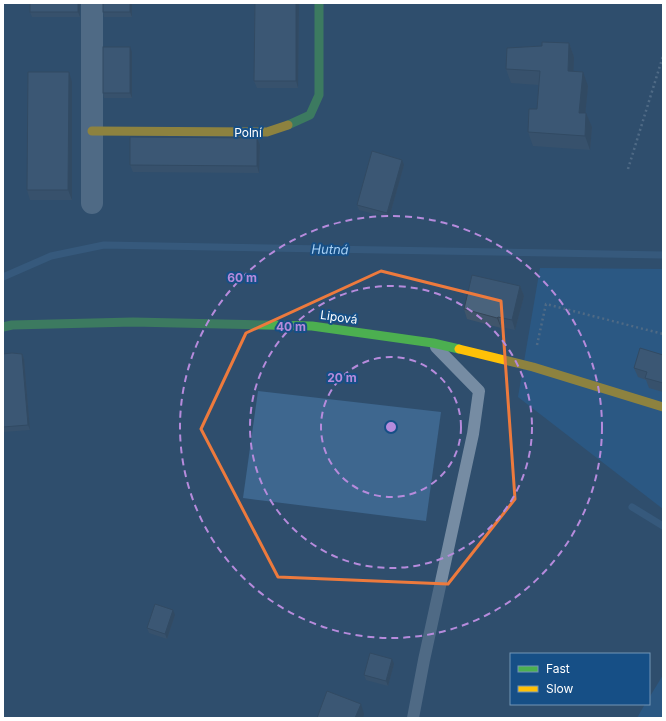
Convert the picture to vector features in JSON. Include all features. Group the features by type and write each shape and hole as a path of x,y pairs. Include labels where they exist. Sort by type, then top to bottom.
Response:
{"street":[{"path":"92,3 92,203"},
{"name":"Polní","path":"92,131 267,132 310,115 319,95 319,3"},
{"name":"Lipová","path":"3,327 12,325 133,322 312,326 433,343 533,367 663,407"}],"lane":[{"path":"413,718 424,660 473,434 479,391 433,343"}],"path":[{"path":"628,169 663,56"},
{"path":"533,367 546,304 663,334"}],"highlighted area":[{"path":"381,271 501,301 515,499 448,584 278,577 201,429 246,333"}],"shaded area":[{"path":"540,268 663,269 663,509 518,397"},
{"path":"258,391 441,412 426,521 243,498"},
{"path":"663,675 663,718 637,718 644,705 650,705 650,696"}],"building":[{"path":"30,3 78,3 78,12 30,12"},
{"path":"103,3 130,3 130,12 103,12"},
{"path":"255,3 296,3 296,81 254,81"},
{"path":"542,42 569,43 568,71 583,72 579,113 586,113 585,136 528,132 529,109 537,109 540,71 506,69 507,48 542,46"},
{"path":"103,47 130,47 130,93 103,93"},
{"path":"28,72 69,72 68,190 27,190"},
{"path":"130,137 257,138 257,166 130,165"},
{"path":"372,151 402,160 387,213 357,205"},
{"path":"472,275 520,286 512,320 497,318 464,309"},
{"path":"640,348 663,355 663,383 645,378 647,372 634,368"},
{"path":"3,354 22,354 28,425 3,427"},
{"path":"155,604 173,610 165,634 147,628"},
{"path":"370,653 392,659 386,681 364,675"},
{"path":"327,691 361,704 355,718 317,718"}],"waterway":[{"name":"Hutná","path":"3,277 51,256 104,245 663,255"},
{"path":"632,507 663,526"}],"traffic: fast":[{"path":"288,125 310,115 319,95 319,3"},
{"path":"3,327 12,325 133,322 312,326 433,343 459,349"}],"traffic: slow":[{"path":"92,131 267,132 288,125"},
{"path":"459,349 533,367 663,407"}]}
